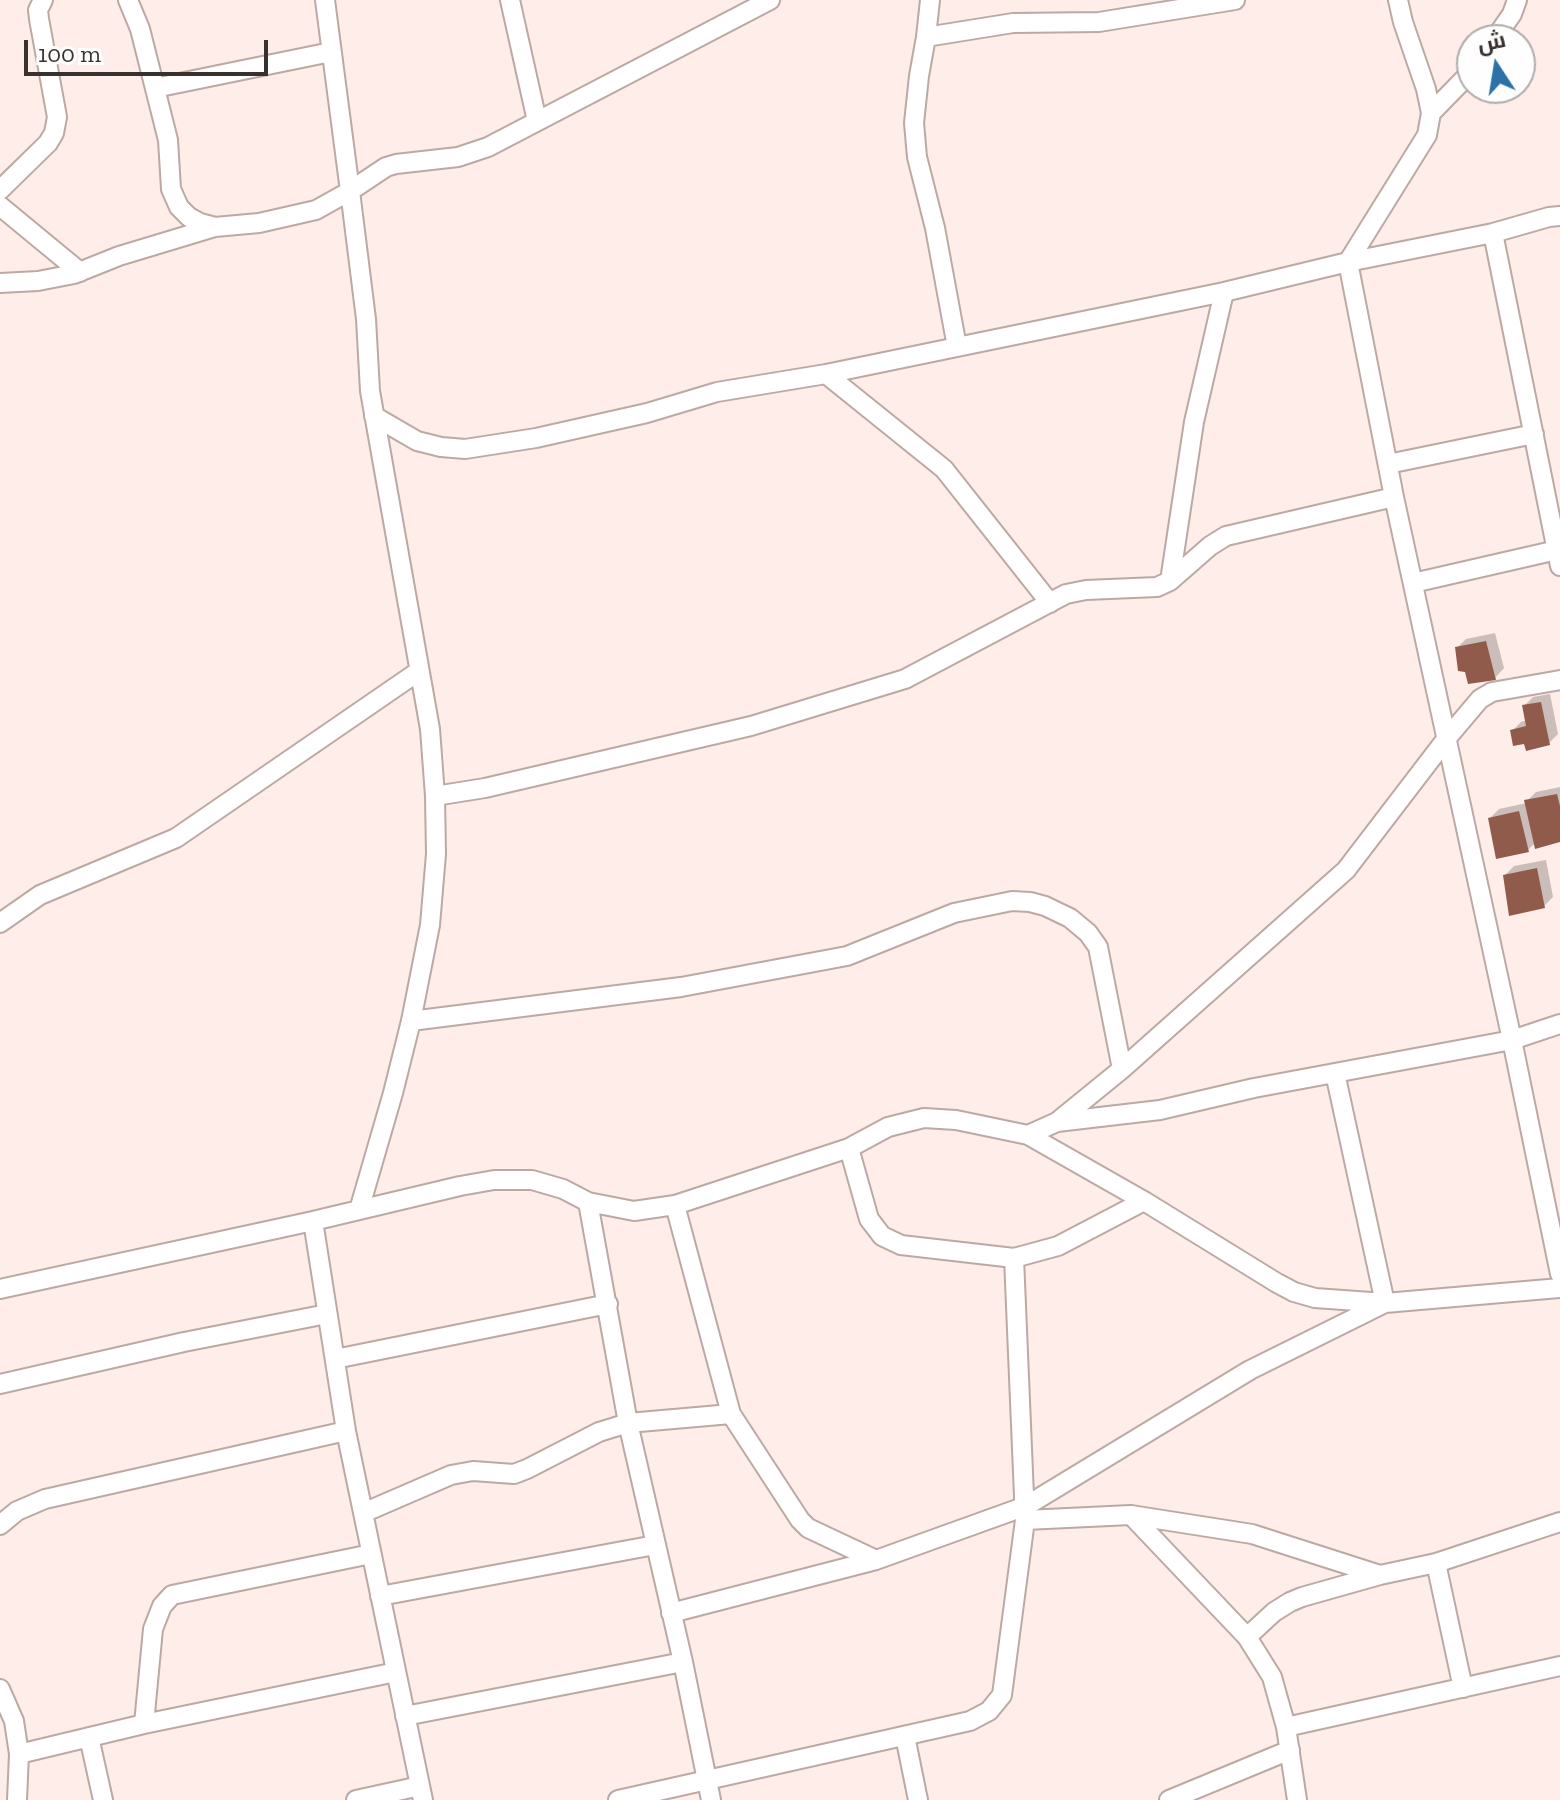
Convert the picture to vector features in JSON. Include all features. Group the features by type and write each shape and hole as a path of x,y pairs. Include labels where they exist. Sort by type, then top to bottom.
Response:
{"street":[{"path":"0,190 48,143 54,133 57,117 38,10 43,0"},
{"path":"128,0 140,29 168,140 170,178 175,200 189,217 215,227"},
{"path":"325,0 366,319 370,391 430,729 435,796 436,854 430,925 411,1021 359,1210"},
{"path":"510,0 537,121"},
{"path":"0,283 38,281 80,272 119,256 215,227 259,223 302,214 316,210 350,191 386,167 458,157 488,147 770,0"},
{"path":"930,0 914,123 917,157 935,228 957,347"},
{"path":"926,37 1013,23 1099,22 1235,0"},
{"path":"1398,0 1426,89 1431,113 1427,135 1348,262 1394,497 1560,1274"},
{"path":"1505,24 1517,0"},
{"path":"155,88 331,52"},
{"path":"1431,113 1456,87"},
{"path":"0,206 80,272"},
{"path":"374,416 417,441 441,447 465,449 536,438 647,413 717,392 826,374 1224,292 1560,216"},
{"path":"1413,583 1558,558 1493,233"},
{"path":"1170,581 1194,422 1224,292"},
{"path":"826,374 944,469 1050,603"},
{"path":"1388,464 1534,434"},
{"path":"435,796 485,788 751,726 905,679 1066,594 1086,590 1157,587 1170,581 1226,536 1394,497"},
{"path":"0,923 40,895 176,838 419,671"},
{"path":"1028,1135 1057,1122 1122,1069 1346,870 1480,699 1492,692 1560,680"},
{"path":"411,1021 681,987 847,956 954,913 1012,901 1030,902 1070,918 1088,933 1098,947 1122,1069"},
{"path":"1057,1122 1160,1110 1254,1088 1512,1040 1560,1024"},
{"path":"1335,1073 1385,1303"},
{"path":"0,1289 494,1180 532,1180 563,1189 588,1202 634,1211 675,1205 849,1148 888,1127 924,1118 956,1120 1028,1135 1294,1292 1315,1298 1385,1303 1560,1288"},
{"path":"849,1148 869,1219 882,1236 901,1245 1014,1258 1058,1246 1144,1201"},
{"path":"588,1202 628,1423 711,1800"},
{"path":"675,1205 731,1414 800,1520 808,1528 876,1560"},
{"path":"313,1221 346,1431 421,1793 356,1800"},
{"path":"618,1800 970,1721 989,1711 1002,1695 1025,1513 1014,1258"},
{"path":"671,1613 876,1560 1025,1513 1250,1370 1385,1303"},
{"path":"335,1359 608,1304"},
{"path":"0,1384 184,1342 327,1314"},
{"path":"363,1513 451,1475 473,1471 514,1474 599,1432 628,1423 731,1414"},
{"path":"0,1525 17,1511 45,1499 346,1431"},
{"path":"1025,1513 1131,1515 1252,1534 1380,1575"},
{"path":"1131,1515 1247,1637 1272,1677 1286,1727 1297,1800"},
{"path":"1247,1637 1290,1602 1380,1575 1436,1563 1560,1522"},
{"path":"380,1596 655,1545"},
{"path":"144,1724 153,1629 162,1606 172,1595 371,1554"},
{"path":"1436,1563 1463,1688"},
{"path":"405,1716 683,1662"},
{"path":"1286,1727 1560,1666"},
{"path":"19,1754 144,1724 396,1672"},
{"path":"0,1689 14,1721 19,1754 17,1800"},
{"path":"905,1736 918,1800"},
{"path":"89,1737 103,1800"},
{"path":"1169,1800 1290,1750"}],"building":[{"path":"1486,641 1496,680 1468,684 1465,672 1458,671 1455,647"},
{"path":"1541,702 1550,745 1526,751 1524,744 1513,746 1510,730 1526,726 1522,705"},
{"path":"1557,794 1560,842 1535,849 1524,800"},
{"path":"1519,811 1529,852 1496,859 1488,818"},
{"path":"1537,868 1545,908 1509,916 1503,875"}]}
